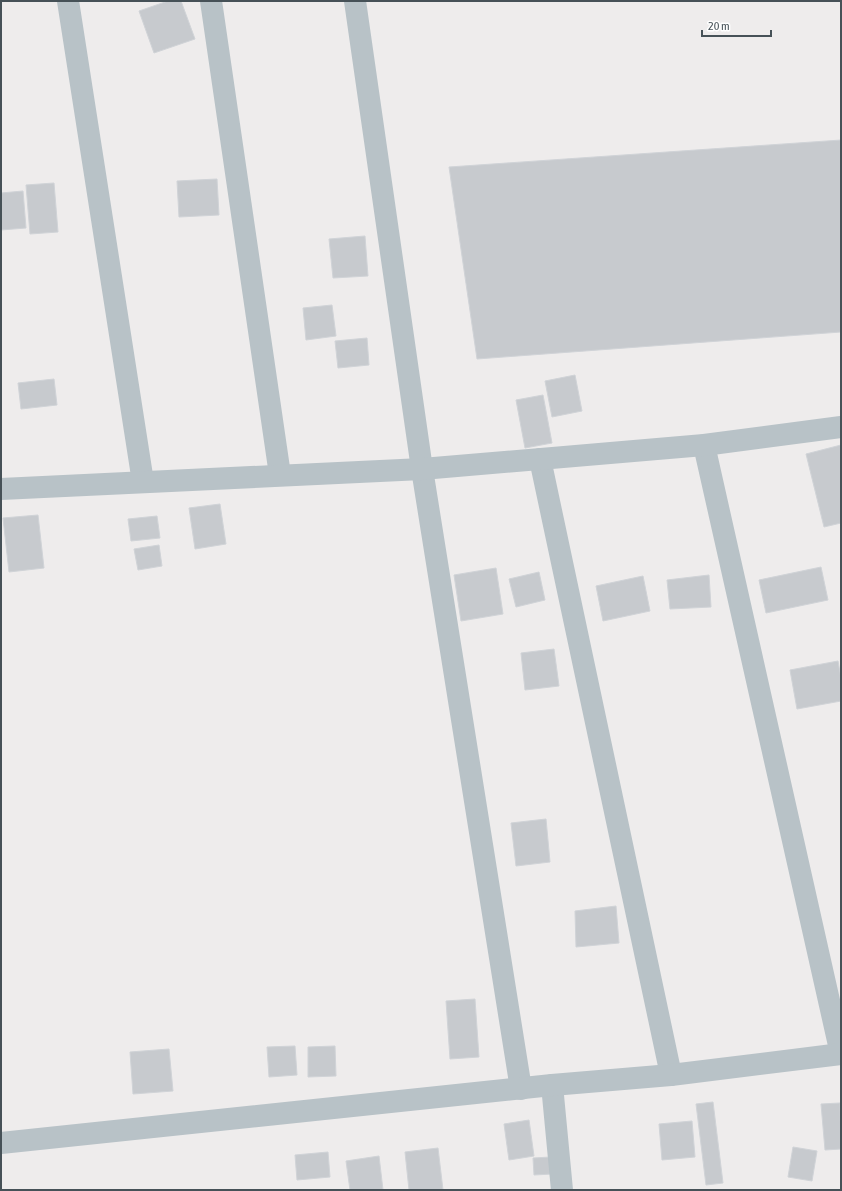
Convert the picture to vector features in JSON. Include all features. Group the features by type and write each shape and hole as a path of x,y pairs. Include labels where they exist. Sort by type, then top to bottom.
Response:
{"street":[{"path":"68,1 143,482"},
{"path":"212,1 280,475"},
{"path":"355,1 422,469 520,1089"},
{"path":"1,489 422,469 704,445 841,427"},
{"path":"1,1143 552,1085 671,1075 841,1054 704,445"},
{"path":"540,460 671,1075"},
{"path":"552,1085 562,1190"}],"building":[{"path":"168,1 181,1 195,39 154,53 139,11"},
{"path":"841,140 841,332 477,359 449,167"},
{"path":"217,179 219,215 179,217 177,181"},
{"path":"54,183 58,232 30,234 26,185"},
{"path":"23,191 26,228 1,230 1,193"},
{"path":"365,236 368,276 333,278 329,239"},
{"path":"332,305 336,336 306,340 303,308"},
{"path":"367,338 369,365 338,368 335,341"},
{"path":"575,375 582,411 552,417 545,381"},
{"path":"54,379 57,405 21,409 18,383"},
{"path":"543,395 552,443 525,448 516,400"},
{"path":"841,445 841,523 824,527 806,454"},
{"path":"220,504 226,544 195,549 189,508"},
{"path":"38,515 44,568 9,572 3,518"},
{"path":"157,516 160,538 131,541 128,519"},
{"path":"159,545 162,566 138,570 134,549"},
{"path":"821,567 828,600 766,613 759,580"},
{"path":"496,568 503,614 461,621 454,575"},
{"path":"539,572 545,600 516,607 509,579"},
{"path":"709,575 711,607 670,609 667,580"},
{"path":"643,576 650,611 603,621 596,586"},
{"path":"554,649 559,686 525,690 521,653"},
{"path":"838,661 841,678 841,701 797,709 790,670"},
{"path":"546,819 550,862 516,866 511,823"},
{"path":"616,906 619,943 576,947 575,911"},
{"path":"475,999 479,1057 450,1059 446,1001"},
{"path":"295,1046 297,1075 269,1077 267,1047"},
{"path":"335,1046 336,1076 308,1077 308,1047"},
{"path":"169,1049 173,1091 133,1094 130,1052"},
{"path":"713,1102 723,1183 706,1185 696,1104"},
{"path":"840,1103 841,1149 825,1150 821,1104"},
{"path":"529,1120 534,1156 509,1160 504,1124"},
{"path":"692,1121 695,1157 662,1160 659,1124"},
{"path":"793,1147 817,1151 812,1181 788,1177"},
{"path":"438,1148 443,1190 409,1190 405,1152"},
{"path":"328,1152 330,1177 297,1180 295,1155"},
{"path":"379,1156 383,1190 350,1190 346,1161"},
{"path":"551,1157 552,1174 534,1175 533,1158"}]}
